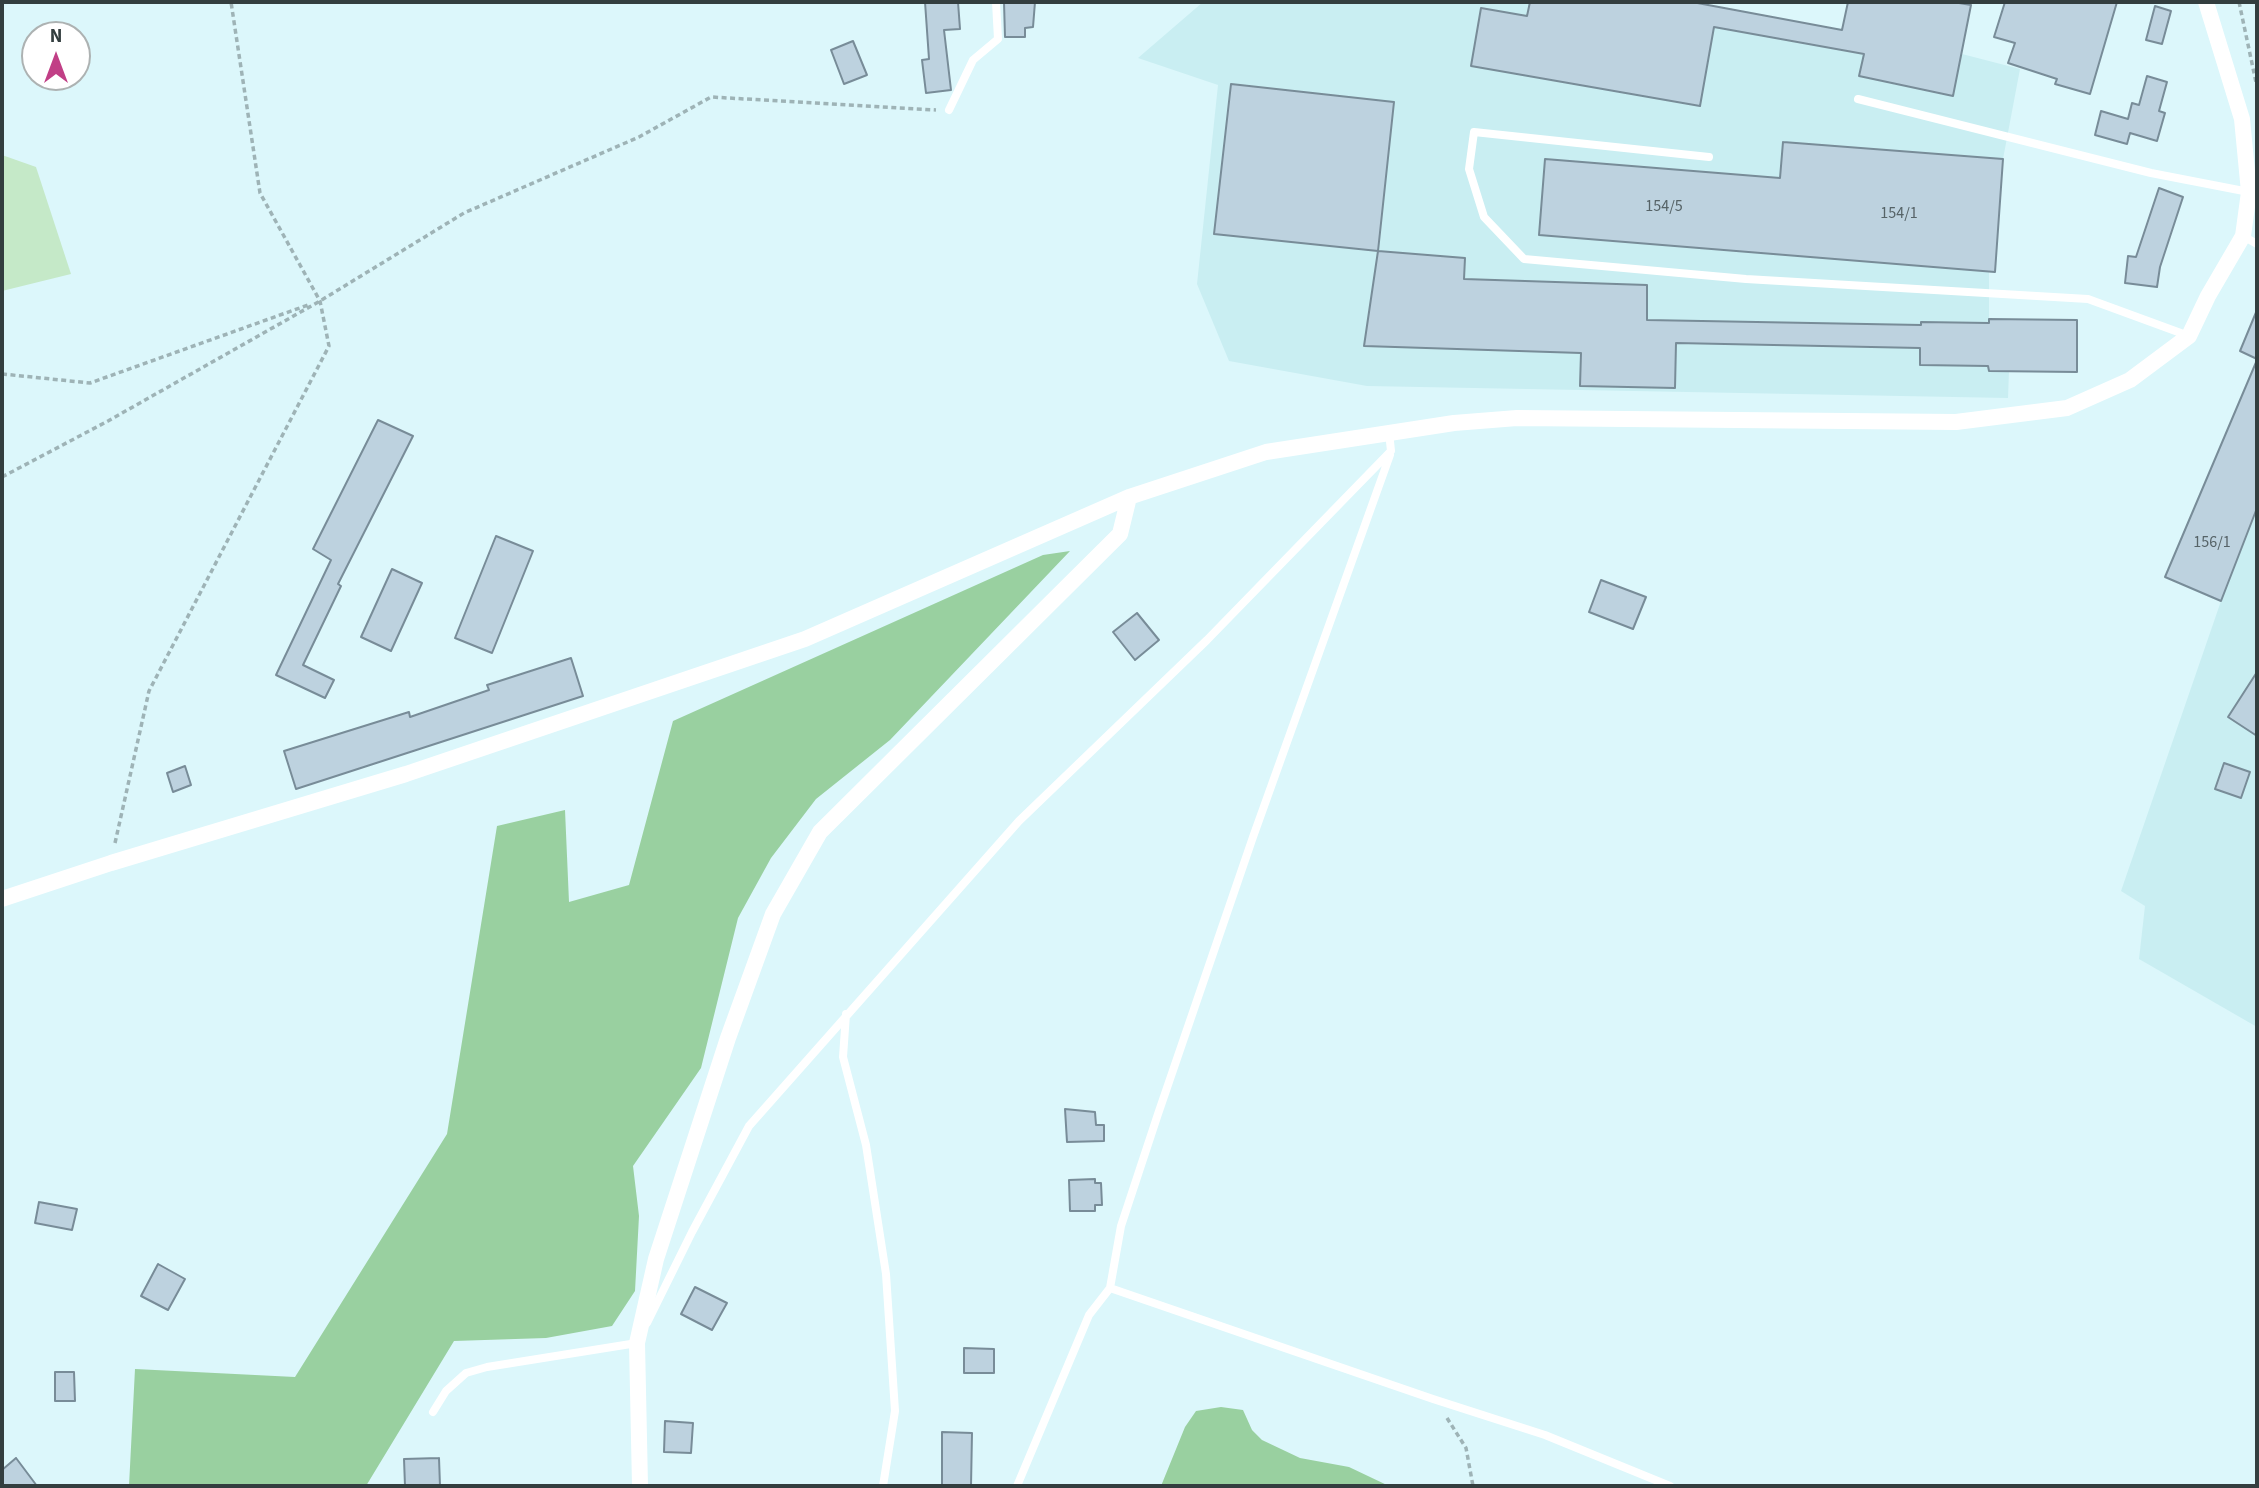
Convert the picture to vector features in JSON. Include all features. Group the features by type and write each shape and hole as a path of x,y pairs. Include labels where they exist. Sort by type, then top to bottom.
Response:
{"street":[{"path":"2,899 111,863 406,774 805,639 1129,498 1266,452 1389,432 1517,418 1956,422 2067,408 2130,380 2189,336 2208,296 2250,240 2249,192 2242,119 2206,2"},
{"path":"641,1483 637,1343 656,1259 728,1038 772,914 820,832 1120,534 1129,498"}],"lane":[{"path":"949,110 973,60 998,39 996,2"},
{"path":"1858,99 2151,173 2249,192"},
{"path":"1709,157 1474,132 1469,169 1484,218 1524,259 1745,279 2088,299 2189,336"},
{"path":"1017,1486 1089,1315 1110,1288 1121,1226 1252,837 1391,451 1389,432"},
{"path":"433,1412 446,1391 466,1373 487,1367 637,1343 749,1126 1019,821 1207,640 1391,451"},
{"path":"846,1014 843,1057 866,1145 886,1274 895,1411 884,1486"},
{"path":"1110,1288 1545,1435 1670,1486"}],"path":[{"path":"111,863 149,691 329,346 320,301 260,193 231,2"},
{"path":"2239,2 2257,87"},
{"path":"2,477 108,421 320,301 464,214 639,136 711,97 949,110"},
{"path":"2,374 90,383 320,301"},
{"path":"1433,1399 1466,1448 1473,1486"}],"shaded area":[{"path":"1203,2 1692,2 1962,54 2020,69 2003,159 1995,273 1989,272 1989,319 2077,320 2077,372 2009,371 2008,398 1367,386 1229,361 1197,284 1218,85 1138,58"},
{"path":"2257,508 2257,1027 2139,959 2145,906 2121,891 2221,601"}],"green space":[{"path":"2,155 36,167 71,274 2,291"},
{"path":"1070,551 890,740 816,799 771,858 738,918 701,1068 633,1166 639,1216 635,1291 612,1326 546,1338 454,1341 366,1486 129,1486 135,1369 295,1377 447,1134 497,826 565,810 569,902 629,885 673,721 1043,555"},
{"path":"1221,1407 1243,1410 1252,1430 1262,1440 1300,1458 1349,1467 1389,1486 1161,1486 1185,1427 1196,1411"}],"building":[{"path":"925,2 958,2 960,29 944,30 951,90 926,93 922,60 929,59"},
{"path":"1004,2 1035,2 1033,27 1025,28 1025,37 1005,37"},
{"path":"1530,2 1692,2 1842,30 1848,2 1953,2 1971,5 1953,96 1859,76 1864,54 1714,27 1700,106 1471,66 1481,8 1527,16"},
{"path":"2005,2 2117,2 2090,94 2055,84 2057,79 2008,63 2015,43 1994,37"},
{"path":"2155,6 2171,11 2162,44 2146,40"},
{"path":"853,41 867,75 844,84 831,50"},
{"path":"2147,76 2167,82 2159,111 2165,113 2157,141 2130,133 2127,144 2095,135 2101,111 2128,119 2132,103 2139,105"},
{"path":"1231,84 1394,102 1378,251 1214,234"},
{"path":"1783,142 2003,159 1995,272 1539,235 1545,159 1780,178"},
{"path":"2159,188 2183,197 2160,267 2157,287 2125,283 2128,256 2136,257"},
{"path":"1378,251 1465,258 1464,279 1647,285 1647,320 1921,325 1921,322 1989,323 1989,319 2077,320 2077,372 1989,371 1988,366 1920,365 1920,348 1676,343 1675,388 1580,386 1581,353 1364,346"},
{"path":"2257,310 2257,359 2240,351"},
{"path":"2257,360 2257,508 2221,601 2165,577"},
{"path":"378,420 413,436 338,584 341,586 303,665 334,680 325,698 276,675 331,560 313,549"},
{"path":"496,536 533,551 492,653 455,638"},
{"path":"392,569 422,583 391,651 361,637"},
{"path":"1601,580 1646,597 1633,629 1589,612"},
{"path":"1137,613 1159,640 1135,660 1113,632"},
{"path":"571,658 583,696 296,789 284,751 409,712 410,717 489,690 487,685"},
{"path":"2257,672 2257,736 2228,717"},
{"path":"2224,763 2250,772 2241,798 2215,789"},
{"path":"185,766 191,785 173,792 167,773"},
{"path":"1065,1109 1095,1112 1096,1125 1104,1125 1104,1141 1067,1142"},
{"path":"1095,1179 1095,1183 1101,1183 1102,1205 1095,1205 1095,1211 1070,1211 1069,1180"},
{"path":"39,1202 77,1209 72,1230 35,1223"},
{"path":"158,1264 185,1279 168,1310 141,1296"},
{"path":"695,1287 727,1303 712,1330 681,1314"},
{"path":"964,1348 994,1349 994,1373 964,1373"},
{"path":"55,1372 74,1372 75,1401 55,1401"},
{"path":"665,1421 693,1423 691,1453 664,1452"},
{"path":"942,1432 972,1433 971,1486 942,1486"},
{"path":"16,1458 37,1486 2,1486 2,1470"},
{"path":"439,1458 440,1486 405,1486 404,1459"}]}
